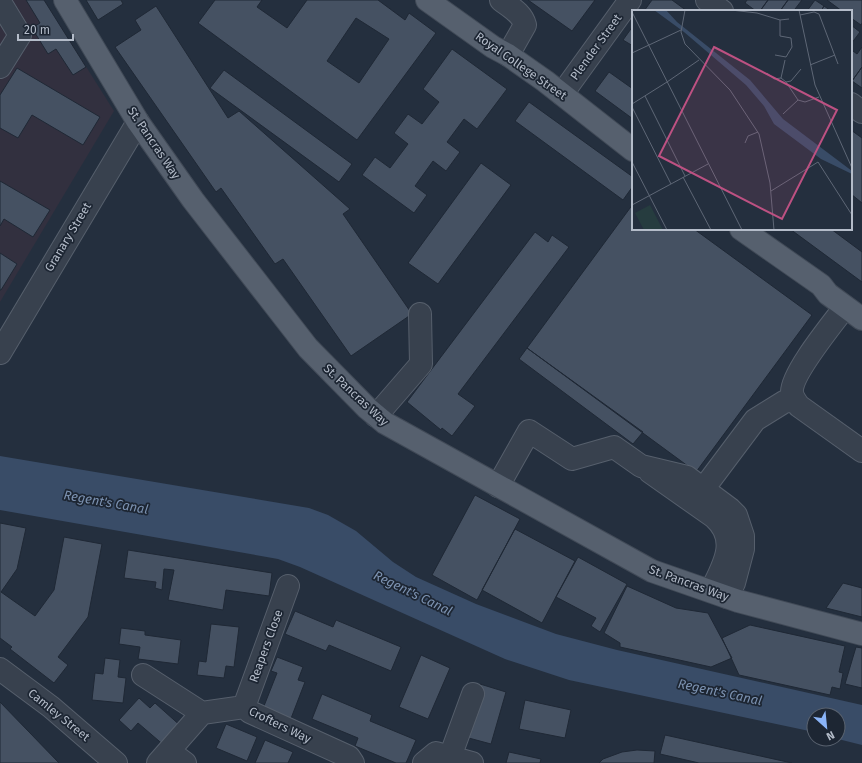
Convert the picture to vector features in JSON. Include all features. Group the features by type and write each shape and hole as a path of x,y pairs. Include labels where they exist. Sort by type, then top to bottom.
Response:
{"main road":[{"name":"St. Pancras Way","path":"65,0 138,122 193,200 294,331 329,371 376,416 391,428 652,571 719,594 862,634"},
{"name":"Royal College Street","path":"427,0 493,47 508,54 632,149"},
{"path":"742,230 821,285 828,294 854,313"}],"street":[{"path":"501,0 518,13 523,19 525,25 508,54"},
{"name":"Plender Street","path":"562,94 630,0"},
{"path":"707,0 721,10"},
{"path":"0,2 20,35 0,67"},
{"path":"0,46 13,24"},
{"path":"852,105 862,112"},
{"name":"Granary Street","path":"0,353 138,122"},
{"path":"854,313 800,370 792,392 794,400 799,406 862,451"},
{"path":"376,416 421,364 420,314"},
{"path":"698,496 756,420 784,402 794,400"},
{"path":"498,486 529,430 572,459 614,448 641,466 687,477 698,496 730,509 736,515 743,536 743,549 734,583 719,594"},
{"name":"Reapers Close","path":"244,707 288,586"},
{"name":"Camley Street","path":"0,669 51,707 116,763"},
{"path":"143,675 202,713 171,759"},
{"path":"450,757 473,694"},
{"name":"Crofters Way","path":"202,713 244,707 250,712 349,757 353,763"},
{"path":"424,763 436,753 472,763"}],"shaded area":[{"path":"0,0 44,0 114,111 0,302"}],"water":[{"name":"Regent's Canal","path":"0,456 309,508 328,515 356,531 393,562 416,577 476,604 556,634 617,650 862,705 862,745 846,741 846,707 806,707 806,730 569,680 505,659 300,567 278,559 0,510"}],"building":[{"path":"26,0 44,0 86,67 73,75 56,49 48,54 32,28 40,23"},
{"path":"86,0 121,0 123,4 98,20"},
{"path":"215,0 262,0 257,7 287,28 307,0 378,0 405,20 409,13 436,33 357,140 198,23","holes":["356,18 389,39 359,83 327,61"]},
{"path":"528,0 595,0 572,31"},
{"path":"652,0 672,0 686,10 645,10"},
{"path":"747,0 768,0 761,10 755,10 745,3"},
{"path":"768,0 788,0 781,10 761,10"},
{"path":"788,0 802,0 795,9 796,10 781,10"},
{"path":"815,0 824,6 822,10 808,10"},
{"path":"827,0 862,0 861,25 852,19 852,10 841,10"},
{"path":"156,6 228,118 239,111 350,209 343,214 412,314 351,356 283,259 275,264 221,188 216,192 115,47 141,30 135,20"},
{"path":"824,6 830,10 822,10"},
{"path":"852,26 860,32 852,43"},
{"path":"632,27 632,45 623,40"},
{"path":"862,47 862,67 852,81 852,52 853,51 857,54"},
{"path":"452,49 507,89 477,129 464,119 447,142 460,152 446,171 433,161 415,186 427,195 414,213 362,175 375,157 390,168 408,144 394,133 408,114 422,124 439,102 423,89"},
{"path":"862,67 862,88 852,81"},
{"path":"17,68 100,117 83,145 32,115 18,138 0,128 0,95"},
{"path":"224,70 352,164 339,182 210,88"},
{"path":"609,72 632,88 632,118 595,91"},
{"path":"529,102 632,176 632,187 623,200 515,121"},
{"path":"852,131 862,138 862,203 852,195"},
{"path":"481,163 511,185 438,284 408,263"},
{"path":"0,181 50,210 33,237 4,219 0,226"},
{"path":"632,205 632,230 695,230 812,315 696,472 527,348"},
{"path":"791,230 832,230 862,252 862,282"},
{"path":"535,232 548,242 552,235 569,247 458,394 475,406 452,436 442,428 441,430 407,402"},
{"path":"0,253 17,264 1,290 0,290"},
{"path":"527,348 643,432 633,444 519,359"},
{"path":"475,495 520,519 477,600 432,575"},
{"path":"0,523 26,528 17,569 1,592 35,616 54,590 64,537 102,544 88,617 58,657 68,665 54,683 10,649 12,647 0,638"},
{"path":"515,529 575,561 542,623 482,590"},
{"path":"128,550 272,573 269,596 226,590 223,610 168,600 174,570 164,569 162,590 155,588 156,582 124,578"},
{"path":"578,557 627,584 600,632 591,626 596,618 556,597"},
{"path":"843,583 862,588 862,617 826,608"},
{"path":"627,586 676,608 708,613 732,658 711,667 620,647 620,643 604,633"},
{"path":"295,611 333,627 336,620 401,647 391,671 329,645 326,651 285,634"},
{"path":"211,624 239,627 234,667 226,666 224,678 197,675 199,661 206,662"},
{"path":"750,625 845,646 839,672 843,673 840,689 832,687 830,695 739,675 722,638"},
{"path":"121,628 145,631 145,635 181,640 178,664 138,659 140,647 119,644"},
{"path":"856,647 862,648 862,688 845,684"},
{"path":"421,655 450,668 428,719 399,707"},
{"path":"277,657 303,667 298,680 305,682 290,721 262,711 277,673 271,671"},
{"path":"105,658 120,660 118,677 126,678 123,703 92,700 95,673 103,674"},
{"path":"480,684 506,692 491,744 465,737"},
{"path":"322,694 372,715 370,721 416,740 406,763 396,763 355,746 358,738 312,719"},
{"path":"139,698 150,708 155,703 183,728 166,747 138,723 131,731 119,720"},
{"path":"525,700 571,710 565,738 519,729"},
{"path":"0,702 59,763 0,763"},
{"path":"226,724 257,737 247,761 216,748"},
{"path":"665,735 792,763 699,763 660,754"},
{"path":"265,740 293,752 288,763 255,763"},
{"path":"637,750 655,751 654,763 599,763 603,759 622,752"},
{"path":"509,752 541,759 540,763 506,763"}]}
